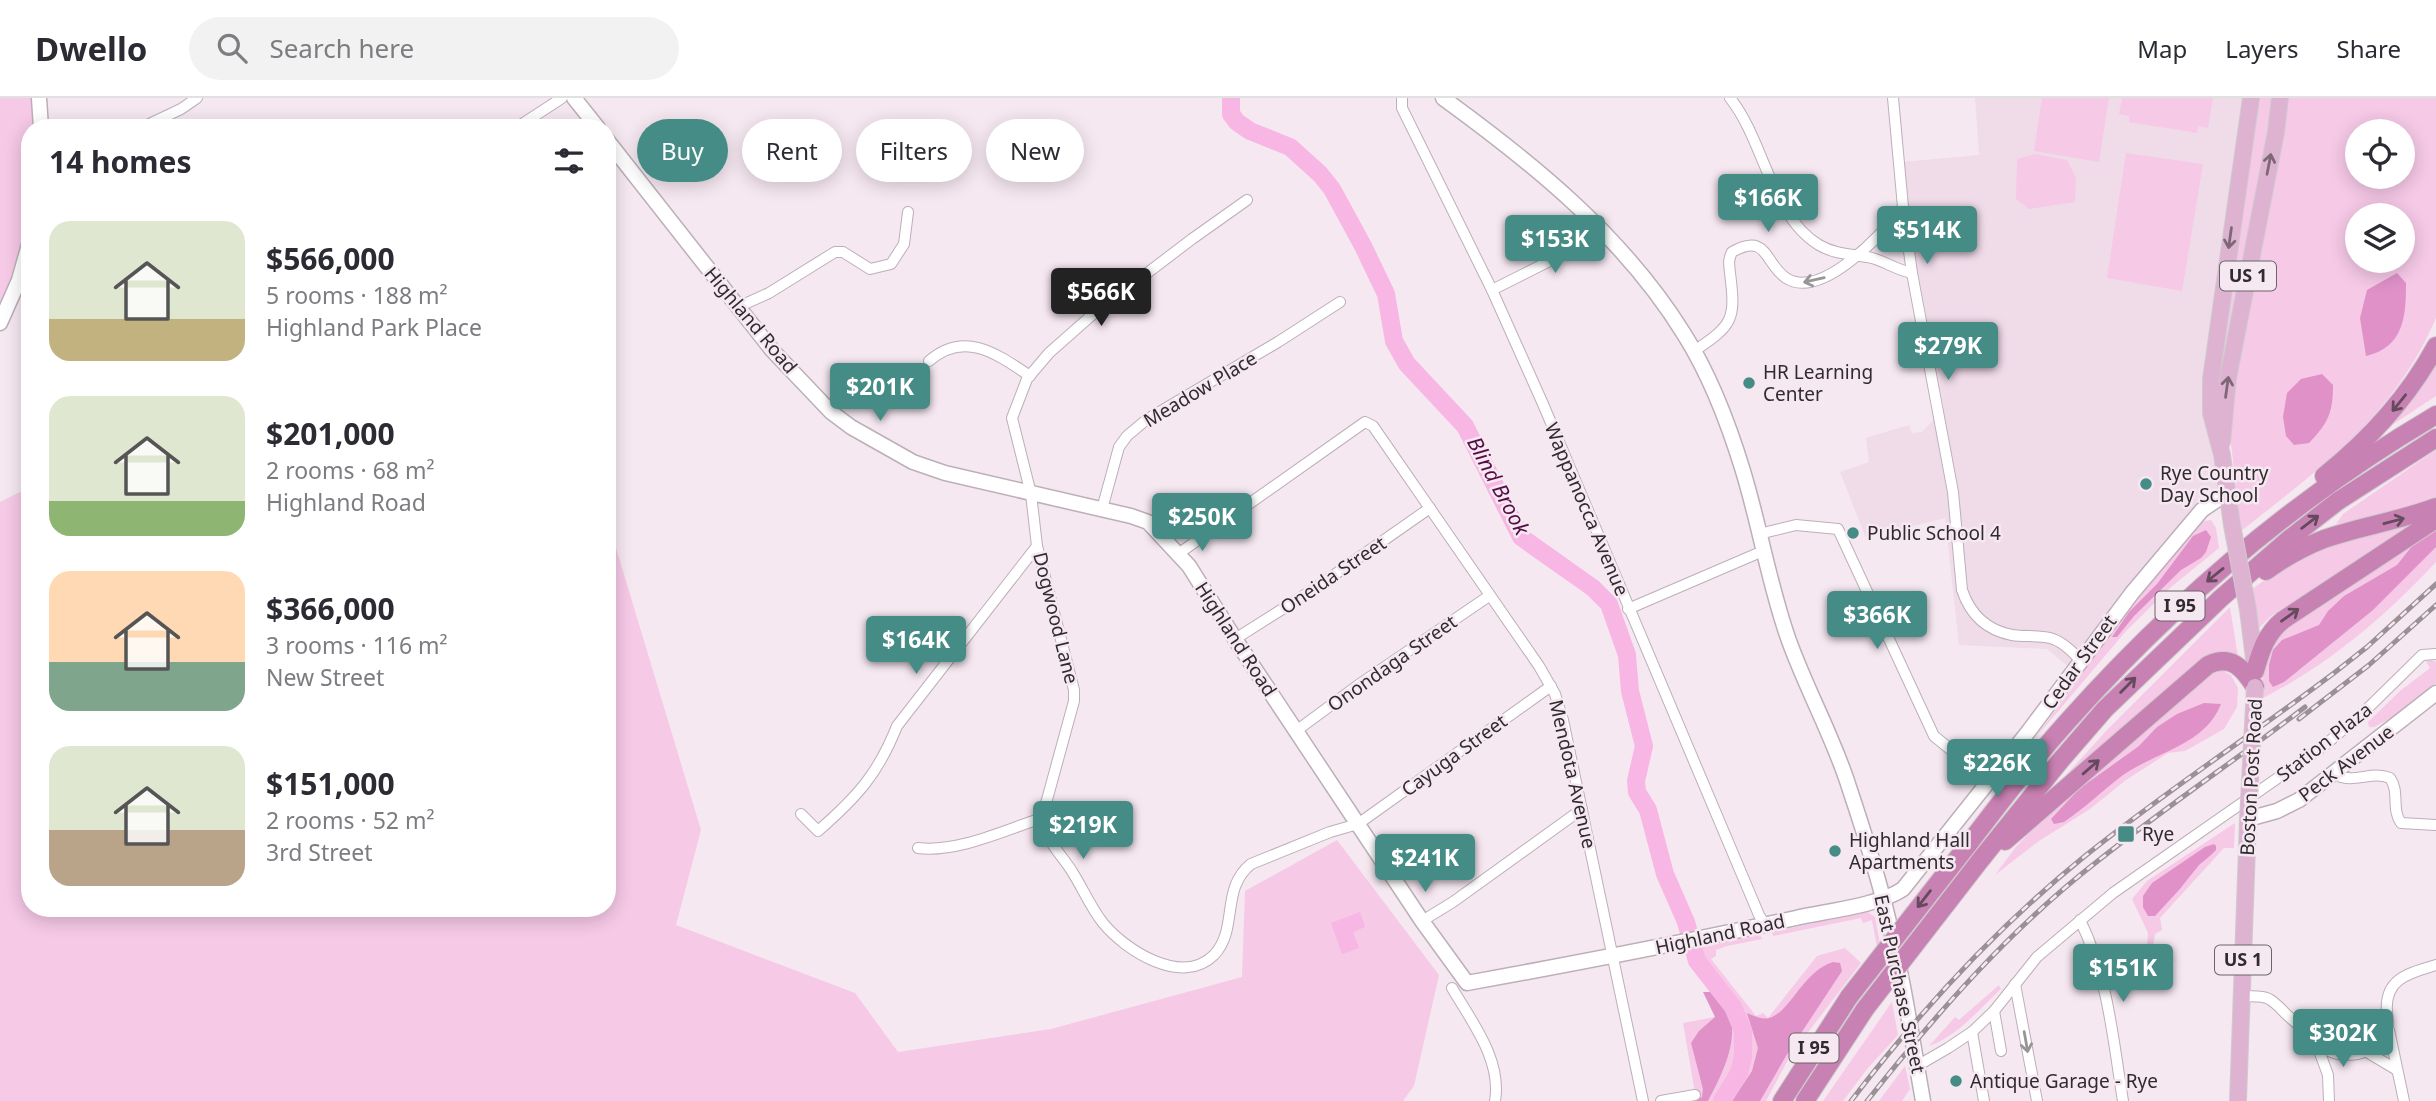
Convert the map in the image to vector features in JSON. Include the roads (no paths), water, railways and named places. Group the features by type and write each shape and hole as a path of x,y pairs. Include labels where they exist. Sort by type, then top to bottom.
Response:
{"highway":[{"path":"2306,502 2322,477 2360,444 2396,407 2436,346"},
{"name":"I 95","path":"1782,1101 1849,997 1966,845 2065,724 2135,649 2209,580 2306,502 2436,415"},
{"name":"I 95","path":"1805,1101 1865,1009 1982,858 2105,709 2221,598 2288,540 2365,482 2436,438"},
{"path":"2221,598 2315,542 2436,507"},
{"path":"1982,858 2029,821 2207,665 2220,661 2237,664 2255,679 2264,642 2283,620 2436,519"}],"main road":[{"name":"Boston Post Road","path":"2238,1101 2255,654 2222,455 2211,413 2212,366 2251,98"},
{"name":"Boston Post Road","path":"2222,455 2228,378 2276,132 2280,98"}],"street":[{"path":"39,98 40,119"},
{"path":"160,119 198,98"},
{"path":"530,119 562,98"},
{"path":"574,98 590,119"},
{"name":"Wappanocca Avenue","path":"1402,98 1402,108 1492,290 1543,404 1628,609 1765,925"},
{"path":"1443,98 1564,193 1648,281 1694,351 1711,386 1742,470 1759,534 1796,525 1838,529 1934,736 1950,749 1997,770"},
{"path":"1730,98 1755,139 1769,176 1792,218 1819,245 1841,254 1873,258 1899,271 1912,273"},
{"path":"1893,98 1912,273 1953,492 1960,575 1967,604 1981,622 1994,629 2011,635 2051,638 2062,643 2080,660"},
{"name":"Highland Road","path":"616,151 772,350 831,412 851,427 913,461 934,469 1148,522 1189,566 1357,824 1467,983 1613,956 1883,899"},
{"name":"Dogwood Lane","path":"1042,818 1072,709 1074,690 1059,622 1037,545 1031,494 1012,418 1030,376 1049,353 1092,315 1247,200"},
{"path":"1694,351 1716,336 1732,317 1728,260 1732,252 1751,245 1763,248 1786,278 1801,282 1820,281 1881,234 1903,207"},
{"path":"738,307 769,293 835,252 843,252 870,268 891,264 904,244 908,212"},
{"path":"1492,290 1605,233"},
{"path":"0,323 21,273"},
{"name":"Meadow Place","path":"1102,509 1119,447 1127,436 1146,420 1340,302"},
{"path":"929,361 941,351 977,346 1002,357 1030,376"},
{"name":"Mendota Avenue","path":"1178,554 1365,422 1373,426 1551,686 1563,720 1583,809 1643,1101"},
{"name":"Cedar Street","path":"1883,899 1895,895 1911,883 2116,612 2202,510 2227,493"},
{"name":"Oneida Street","path":"1235,639 1314,589 1430,508"},
{"name":"East Purchase Street","path":"1759,534 1781,618 1849,785 1883,899 1923,1101"},
{"path":"801,814 818,831 868,782 897,726 1037,545"},
{"path":"1628,609 1763,551"},
{"name":"Onondaga Street","path":"1296,731 1489,596"},
{"name":"Station Plaza","path":"1917,1066 1972,1032 1994,1011 2037,957 2124,884 2150,869 2325,745 2370,706 2417,659 2428,653 2436,654"},
{"name":"Cayuga Street","path":"1357,824 1551,686"},
{"name":"Peck Avenue","path":"2248,818 2287,807 2436,694"},
{"path":"2333,774 2347,779 2376,775 2390,778 2395,788 2396,815 2401,823 2436,825"},
{"path":"1422,921 1453,902 1583,809"},
{"path":"918,848 934,850 952,846 1042,818 1046,835 1074,874 1103,923 1123,944 1140,954 1179,968 1206,961 1223,942 1234,886 1242,871 1251,863 1318,836 1357,824"},
{"path":"2080,920 2095,953 2104,984 2123,1101"},
{"path":"2404,1101 2388,1023 2386,999 2392,986 2405,975 2436,965"},
{"path":"2015,984 2037,1101"},
{"path":"1452,988 1496,1070 1495,1101"},
{"path":"2242,996 2270,999 2317,1045 2331,1053 2347,1055 2367,1052 2385,1037 2388,1023"},
{"path":"1994,1011 2001,1051"},
{"path":"1972,1032 1984,1101"},
{"path":"2317,1045 2329,1074 2329,1101"},
{"path":"2367,1052 2397,1070"},
{"path":"2329,1074 2340,1059 2347,1055"},
{"path":"1661,1101 1695,1095"}],"waterway":[{"name":"Blind Brook","path":"1231,98 1231,114 1237,122 1250,131 1290,147 1320,174 1332,189 1386,294 1394,341 1407,364 1465,426 1521,537 1593,588 1609,604 1627,655 1630,691 1644,746 1636,781 1637,792 1648,810 1665,874 1686,922 1697,961 1733,1007 1743,1031 1743,1057 1739,1073 1722,1101"}],"railway":[{"path":"1851,1101 1904,1035 1961,971 2053,883 2147,809 2334,673 2367,647 2436,584"},
{"path":"2299,719 2369,665 2436,605"},
{"path":"1867,1101 1948,1004 2035,914 2124,840 2305,707"}],"place":[{"name":"HR Learning Center","path":"1749,383"},
{"name":"Rye Country Day School","path":"2146,484"},
{"name":"Public School 4","path":"1853,533"},
{"name":"Rye","path":"2126,834"},
{"name":"Highland Hall Apartments","path":"1835,851"},
{"name":"Antique Garage - Rye","path":"1956,1081"}]}
